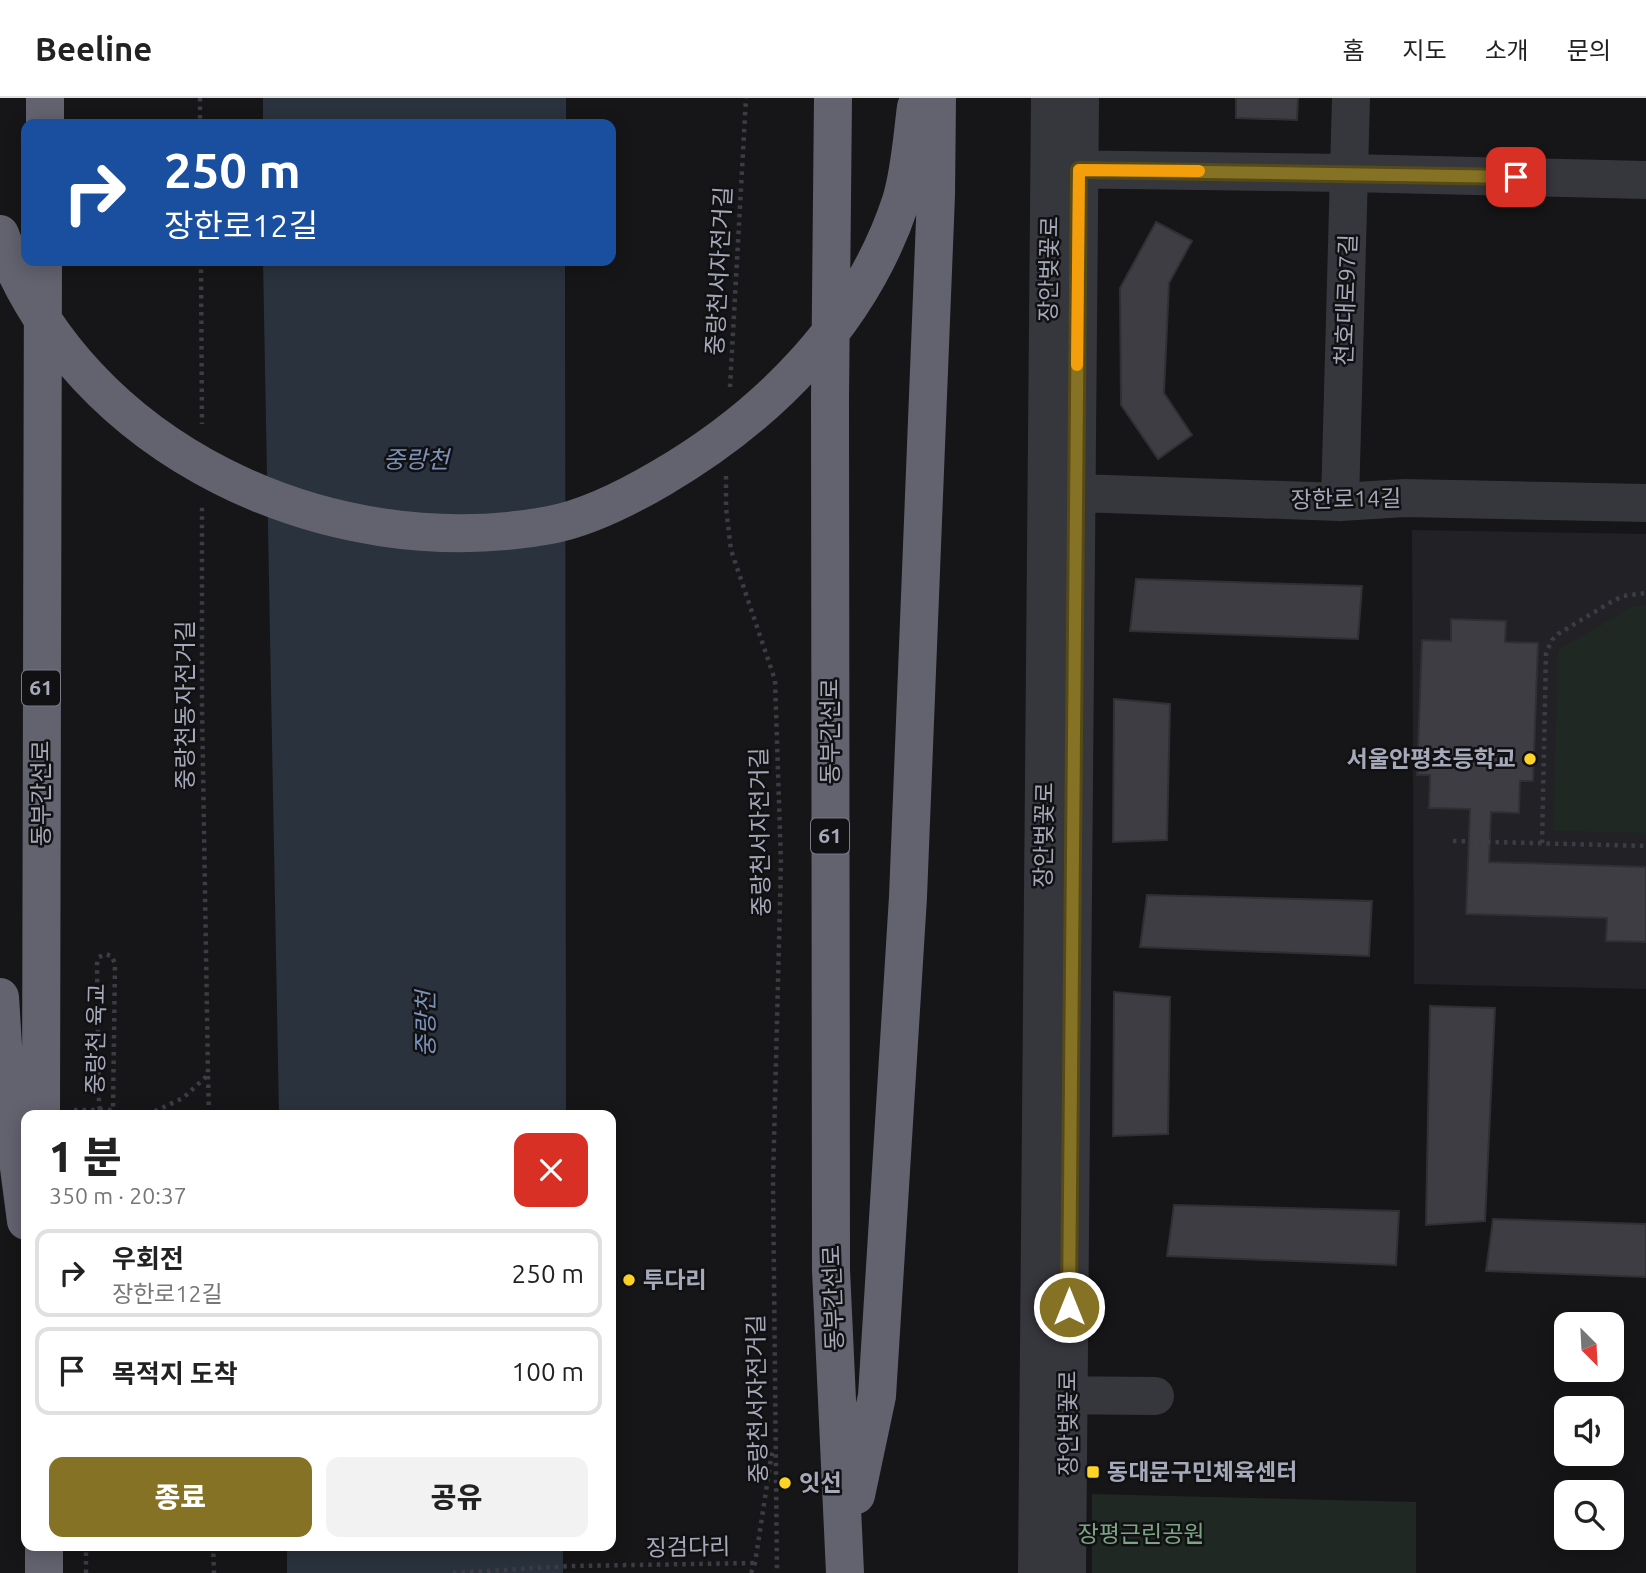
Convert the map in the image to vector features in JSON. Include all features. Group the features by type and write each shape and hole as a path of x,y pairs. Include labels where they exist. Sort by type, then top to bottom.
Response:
{"highway":[{"path":"45,98 45,119"},
{"name":"동부간선로","path":"833,98 830,398 831,1270 845,1561"},
{"path":"0,234 24,288 70,356 126,413 166,444 211,471 257,494 306,510 397,530 450,533 551,525 601,509 644,488 723,439 755,414 822,344 868,275 901,200 909,166 916,98"},
{"path":"845,1561 877,1396 908,897 936,195 937,98"},
{"name":"동부간선로","path":"43,266 52,1110"},
{"path":"0,997 3,1046 21,1183"},
{"path":"44,1551 44,1573"}],"street":[{"name":"장안벚꽃로","path":"1050,98 1065,169"},
{"name":"장안벚꽃로","path":"1037,1573 1053,1395 1065,169 1080,98"},
{"name":"천호대로97길","path":"1340,502 1351,98"},
{"path":"1065,169 1646,180"},
{"name":"장한로14길","path":"1061,493 1340,502 1405,498 1646,503"},
{"name":"장안벚꽃로","path":"1053,1395 1067,1573"},
{"path":"1053,1395 1155,1396"}],"path":[{"path":"200,98 200,119"},
{"name":"중랑천서자전거길","path":"730,396 746,98"},
{"path":"201,266 202,436"},
{"name":"중랑천서자전거길","path":"727,465 724,488 731,550 775,680 781,863 773,1180 777,1573"},
{"name":"중랑천동자전거길","path":"202,490 202,707 209,1110"},
{"path":"1542,843 1548,646 1558,634 1623,596 1646,593"},
{"path":"1453,841 1646,846"},
{"name":"중랑천 육교","path":"100,1110 97,964 99,957 105,954 112,956 115,964 113,1110"},
{"path":"158,1110 183,1098 208,1075"},
{"path":"751,1573 755,1563 774,1438"},
{"path":"86,1551 86,1573"},
{"path":"214,1551 214,1573"},
{"name":"징검다리","path":"453,1573 571,1566 755,1563"}],"shaded area":[{"name":"서울안평초등학교","path":"1412,530 1646,534 1646,989 1414,984"}],"green space":[{"path":"1633,606 1646,606 1646,833 1553,831 1558,650"},
{"name":"장평근린공원","path":"1092,1494 1416,1502 1416,1573 1092,1573"}],"water":[{"path":"263,98 566,98 566,119 263,119"},
{"name":"중랑천","path":"263,266 565,266 566,1110 279,1110"},
{"path":"287,1551 563,1551 563,1573 287,1573"}],"building":[{"path":"1236,98 1298,98 1297,120 1236,118"},
{"path":"1156,222 1192,241 1169,283 1164,393 1192,435 1158,459 1121,405 1120,288"},
{"path":"1136,579 1362,586 1358,639 1130,631"},
{"path":"1451,619 1506,621 1505,642 1538,643 1533,781 1520,781 1519,813 1491,812 1489,862 1646,867 1646,942 1606,941 1607,918 1466,914 1470,809 1429,808 1430,775 1417,775 1422,640 1451,641"},
{"path":"1114,699 1170,704 1167,840 1113,842"},
{"path":"1147,895 1372,901 1369,956 1140,947"},
{"path":"1114,992 1170,997 1168,1134 1113,1136"},
{"path":"1430,1006 1495,1008 1485,1221 1426,1225"},
{"path":"1174,1205 1399,1211 1396,1265 1167,1256"},
{"path":"1493,1219 1646,1224 1646,1277 1486,1271"}],"slow traffic":[{"path":"1077,365 1079,170 1199,171"}],"place":[{"name":"서울안평초등학교","path":"1530,759"},
{"name":"투다리","path":"629,1280"},
{"name":"동대문구민체육센터","path":"1093,1472"},
{"name":"잇선","path":"785,1483"}],"route":[{"path":"1069,1307 1079,170 1516,177"}]}
